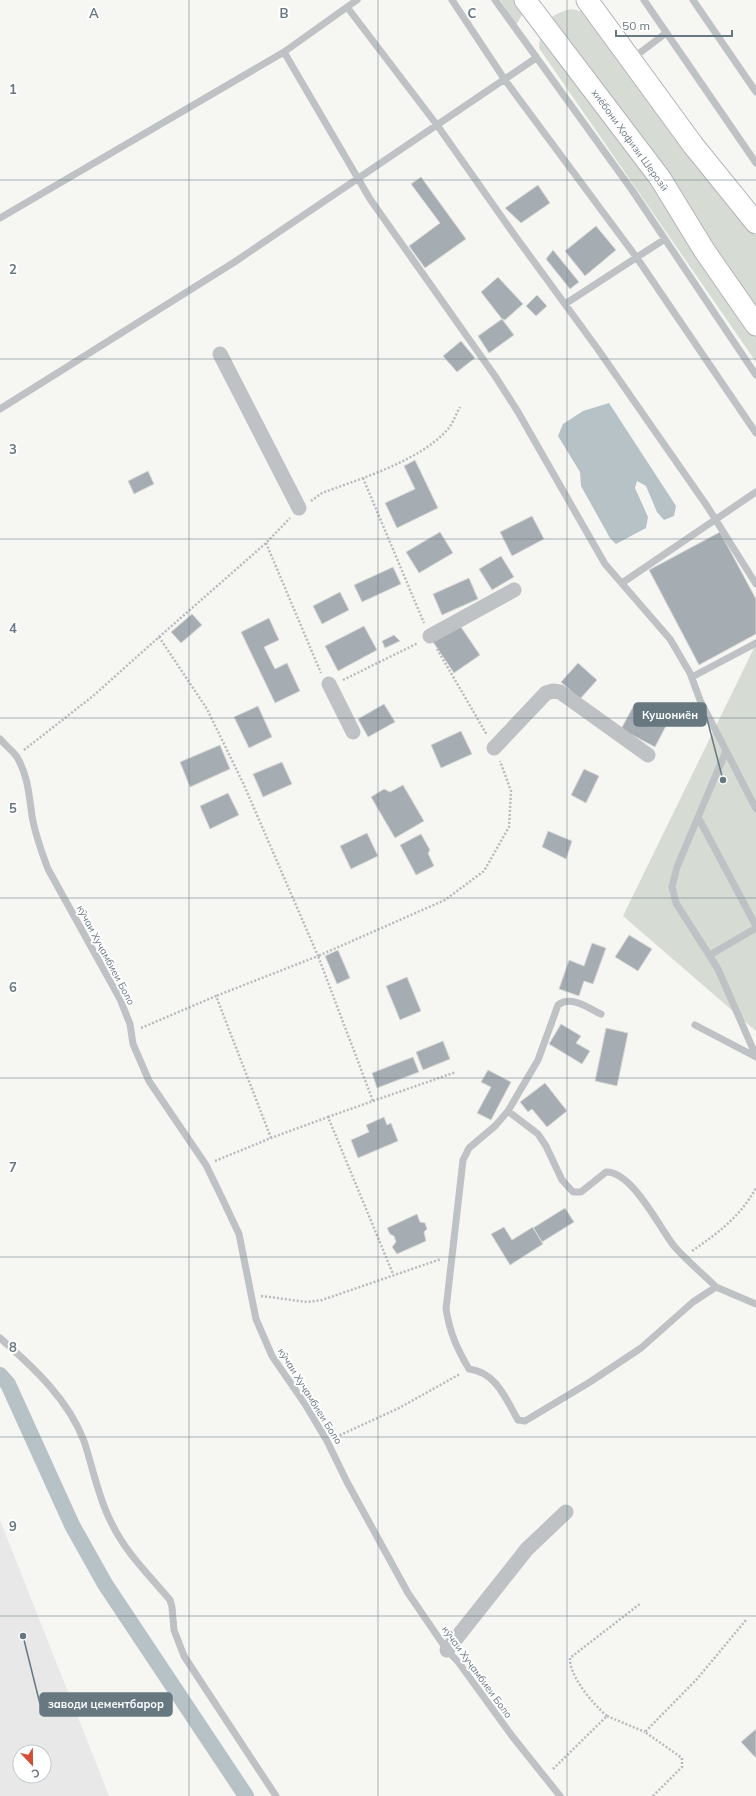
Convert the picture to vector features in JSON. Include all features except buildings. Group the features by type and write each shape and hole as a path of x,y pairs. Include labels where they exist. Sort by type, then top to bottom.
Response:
{"main road":[{"name":"хиёбони Ҳофизи Шерозӣ","path":"525,0 660,178 704,250 756,325"},
{"path":"587,0 693,145 756,223"}],"street":[{"path":"220,354 299,508"},
{"path":"430,636 514,590"},
{"path":"329,684 353,732"},
{"path":"494,748 546,693 553,691 560,692 648,755"},
{"path":"447,1650 527,1549 566,1512"}],"lane":[{"path":"0,218 284,52 357,0"},
{"path":"452,0 505,80 637,258 756,433"},
{"path":"495,0 632,190 756,375"},
{"path":"644,0 756,163"},
{"path":"693,0 756,92"},
{"path":"347,7 437,125 565,304 715,518 756,584"},
{"path":"631,60 666,32"},
{"path":"284,52 370,200 495,376 518,412 606,564 670,639 692,677 700,700 756,809"},
{"path":"0,409 233,263 536,58"},
{"path":"565,304 665,239"},
{"path":"622,583 715,518 756,492"},
{"path":"692,677 756,643"},
{"name":"кӯчаи Хуҷамбиеи Боло","path":"0,739 16,756 29,785 33,818 48,870 120,999 130,1024 133,1044 149,1081 206,1164 239,1234 256,1319 272,1356 305,1404 327,1441 347,1482 408,1593 447,1650 512,1736 560,1796"},
{"path":"726,751 677,867 672,887 676,903 710,954 718,969 756,1056"},
{"path":"698,818 756,927 710,954"},
{"path":"601,1014 572,1000 564,1000 558,1005 538,1060 508,1111 495,1126 469,1148 464,1160 446,1309 448,1326 457,1350 469,1369 477,1370 487,1375 497,1383 518,1420 525,1421 590,1382 641,1348 693,1302 716,1287"},
{"path":"695,1025 756,1056"},
{"path":"508,1111 538,1134 546,1146 562,1180 573,1192 581,1192 606,1172 616,1174 632,1185 675,1247 716,1287 756,1304"},
{"path":"0,1338 23,1358 52,1389 67,1409 84,1441 101,1500 111,1522 124,1546 170,1600 174,1630 184,1656 276,1796"}],"path":[{"path":"131,1033 216,996 318,956 445,900 484,871 509,827 511,791 498,755 430,636 363,478"},
{"path":"266,543 324,679 329,684 335,684 430,636"},
{"path":"16,756 93,696 159,637 207,709 244,785 318,956 373,1101"},
{"path":"216,996 271,1138"},
{"path":"206,1164 328,1117 456,1072"},
{"path":"328,1117 393,1274"},
{"path":"685,1256 720,1232 731,1222 756,1188"},
{"path":"251,1295 307,1302 322,1300 393,1274 452,1255"},
{"path":"327,1441 399,1408 469,1369"},
{"path":"641,1603 570,1658 570,1662 575,1675 586,1694 607,1716 644,1732 682,1758 682,1767 653,1796"},
{"path":"644,1732 697,1679 746,1620"},
{"path":"545,1776 607,1716"}],"shaded area":[{"path":"500,0 533,0 528,5 516,25"},
{"path":"571,9 585,12 756,236 756,362 539,48 542,33 547,22 557,14"},
{"path":"609,403 676,506 674,516 664,520 657,512 646,486 637,481 635,488 648,517 646,528 616,544 610,538 581,486 580,472 558,436 563,424 583,411"},
{"path":"756,644 756,1031 623,916"},
{"path":"0,1520 109,1796 0,1796"}],"waterway":[{"path":"0,1375 8,1384 72,1525 105,1584 246,1796"}],"place":[{"name":"Кушониён","path":"723,780"},
{"name":"заводи цементбарор","path":"23,1636"}]}
